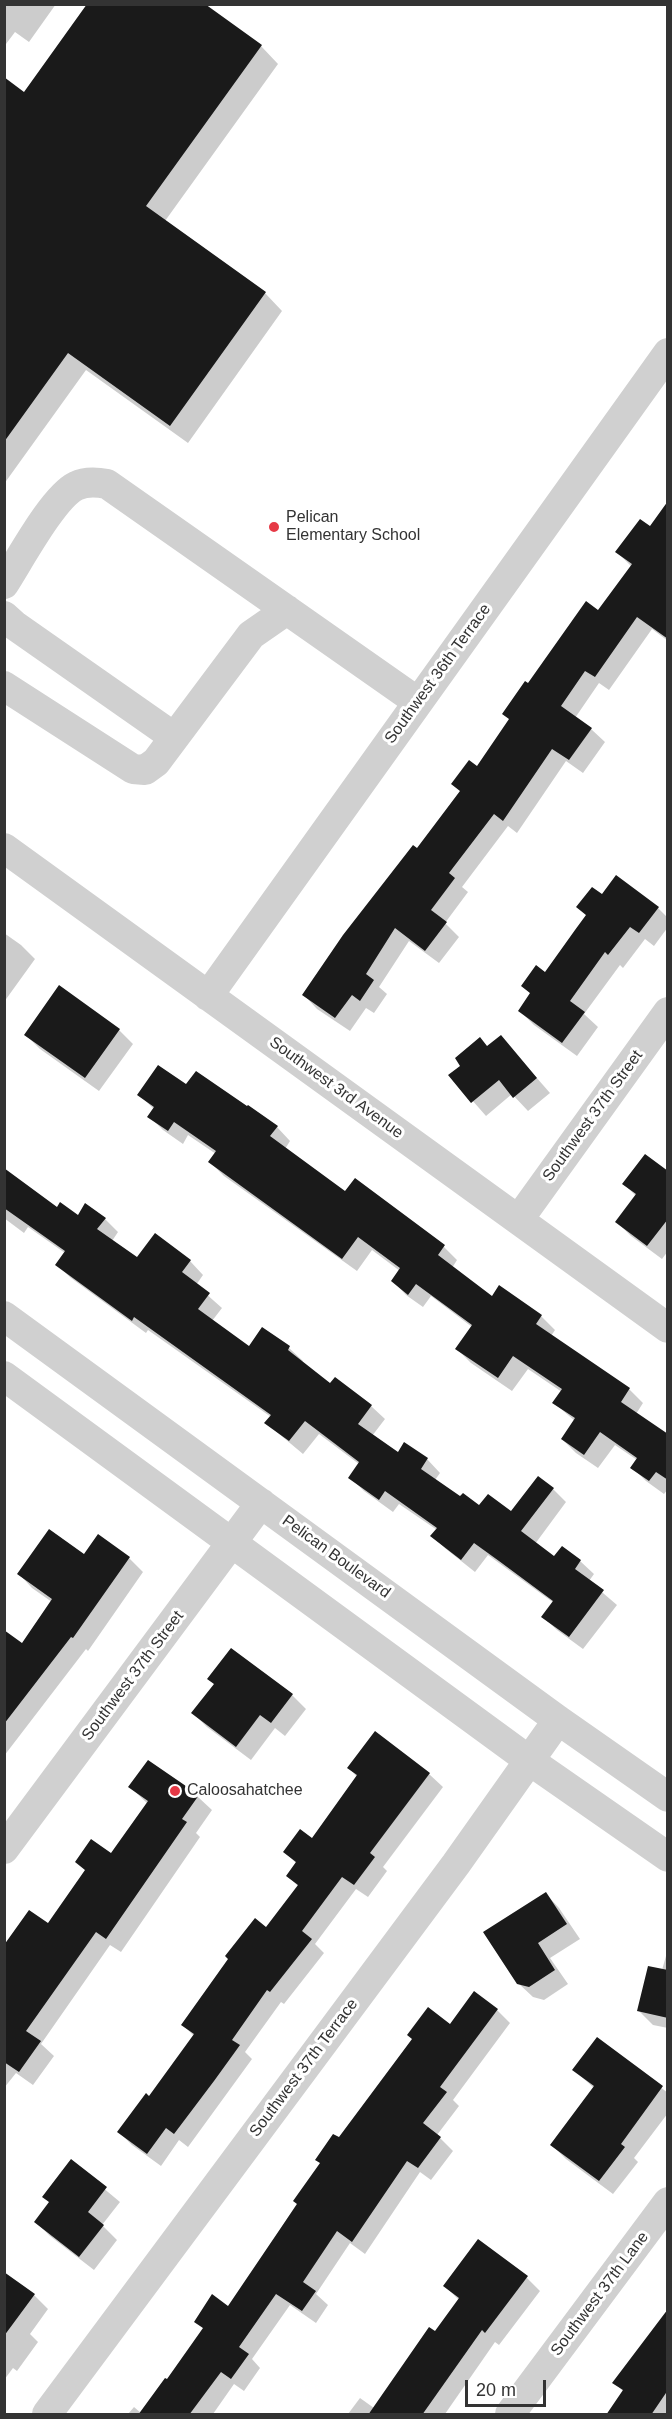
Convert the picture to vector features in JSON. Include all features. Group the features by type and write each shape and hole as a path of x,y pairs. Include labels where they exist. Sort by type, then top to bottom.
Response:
{"street":[{"name":"Southwest 36th Terrace","path":"208,996 668,353"},
{"path":"4,584 56,503 75,486 94,481 107,484 418,702"},
{"path":"4,686 133,769 145,771 156,762 252,635 287,610"},
{"path":"4,616 174,737"},
{"name":"Southwest 3rd Avenue","path":"4,848 668,1328"},
{"name":"Southwest 37th Street","path":"519,1219 668,1012"},
{"name":"Pelican Boulevard","path":"4,1316 558,1720 668,1797"},
{"path":"4,1376 530,1761 668,1857"},
{"name":"Southwest 37th Street","path":"4,1849 261,1503"},
{"name":"Southwest 37th Terrace","path":"47,2415 558,1720"},
{"name":"Southwest 37th Lane","path":"510,2415 668,2202"}],"building":[{"path":"87,4 205,4 262,45 146,206 266,292 170,426 68,353 4,442 4,77 24,92"},
{"path":"668,501 668,639 637,617 595,677 585,671 561,706 592,728 569,760 552,749 503,821 494,814 449,873 455,878 431,910 447,922 425,951 395,928 366,974 374,980 360,1001 352,995 335,1018 302,995 343,935 413,845 417,848 460,791 451,784 469,760 477,766 509,719 502,714 525,681 528,683 586,601 598,610 632,564 615,552 640,519 650,526"},
{"path":"616,875 659,907 639,933 630,927 608,955 605,952 570,1001 585,1012 562,1043 518,1011 530,993 521,986 536,965 545,972 586,915 576,907 592,887 602,894"},
{"path":"59,985 120,1029 85,1078 24,1035"},
{"path":"501,1035 537,1078 513,1098 499,1080 471,1103 448,1075 460,1066 455,1058 480,1037 487,1046"},
{"path":"158,1065 186,1084 196,1071 278,1126 270,1136 345,1191 355,1178 445,1245 438,1255 492,1296 499,1285 542,1315 536,1324 630,1388 621,1402 668,1434 668,1480 656,1472 649,1481 630,1468 637,1458 600,1432 584,1455 561,1439 575,1418 552,1403 562,1389 513,1356 498,1378 455,1349 472,1325 416,1284 408,1295 391,1281 400,1268 358,1237 342,1259 208,1162 216,1151 174,1122 168,1131 147,1117 154,1107 137,1095"},
{"path":"645,1154 668,1171 668,1219 647,1246 615,1222 636,1194 622,1184"},
{"path":"4,1168 57,1207 60,1202 78,1215 85,1203 106,1218 97,1229 137,1257 155,1233 191,1260 182,1272 210,1293 198,1309 249,1346 262,1327 290,1346 288,1350 330,1383 335,1377 372,1405 358,1424 398,1452 404,1442 428,1458 421,1469 460,1496 463,1493 479,1505 488,1494 511,1511 538,1476 554,1488 521,1531 554,1556 562,1546 581,1560 575,1569 604,1590 569,1637 541,1617 553,1601 499,1561 474,1543 461,1560 430,1536 437,1528 385,1491 379,1500 348,1478 359,1462 305,1421 289,1441 264,1423 271,1415 134,1317 132,1321 55,1265 65,1251 4,1208"},
{"path":"49,1529 84,1554 98,1534 130,1557 73,1638 71,1637 4,1724 4,1630 22,1643 52,1599 17,1574"},
{"path":"231,1648 293,1694 271,1723 260,1715 236,1747 191,1713 214,1684 207,1679"},
{"path":"375,1731 430,1773 370,1853 375,1857 354,1885 342,1877 302,1931 312,1939 270,1992 267,1990 232,2040 240,2045 214,2081 174,2134 166,2128 147,2154 117,2132 146,2093 149,2096 194,2034 181,2025 228,1959 225,1956 255,1918 266,1927 298,1885 286,1876 296,1862 283,1852 300,1829 312,1838 357,1775 347,1768"},
{"path":"148,1760 199,1795 182,1819 187,1822 106,1939 96,1932 26,2031 41,2041 19,2072 4,2062 4,1945 29,1910 48,1923 85,1870 75,1862 91,1839 111,1853 148,1801 128,1787"},
{"path":"546,1892 567,1924 538,1943 555,1970 529,1987 517,1984 483,1932"},
{"path":"648,1966 668,1970 668,2018 637,2011"},
{"path":"474,1991 498,2009 440,2087 447,2092 423,2123 441,2137 418,2168 407,2161 352,2242 337,2231 303,2282 316,2291 302,2311 276,2294 239,2347 249,2354 231,2379 221,2372 189,2415 138,2415 203,2328 194,2322 212,2294 228,2306 297,2204 293,2201 320,2163 315,2160 333,2134 339,2137 412,2039 407,2035 428,2007 450,2024"},
{"path":"597,2037 663,2086 621,2144 625,2147 599,2181 550,2145 594,2086 572,2070"},
{"path":"71,2159 107,2187 88,2212 104,2225 79,2257 34,2222 49,2202 42,2197"},
{"path":"478,2239 528,2276 485,2333 482,2330 422,2415 368,2415 429,2327 435,2331 459,2298 443,2286"},
{"path":"4,2272 35,2294 4,2336"},
{"path":"668,2309 668,2390 651,2415 606,2415 623,2390 612,2383"}],"place":[{"name":"Pelican Elementary School","path":"274,527"},
{"name":"Caloosahatchee","path":"175,1791"}]}
